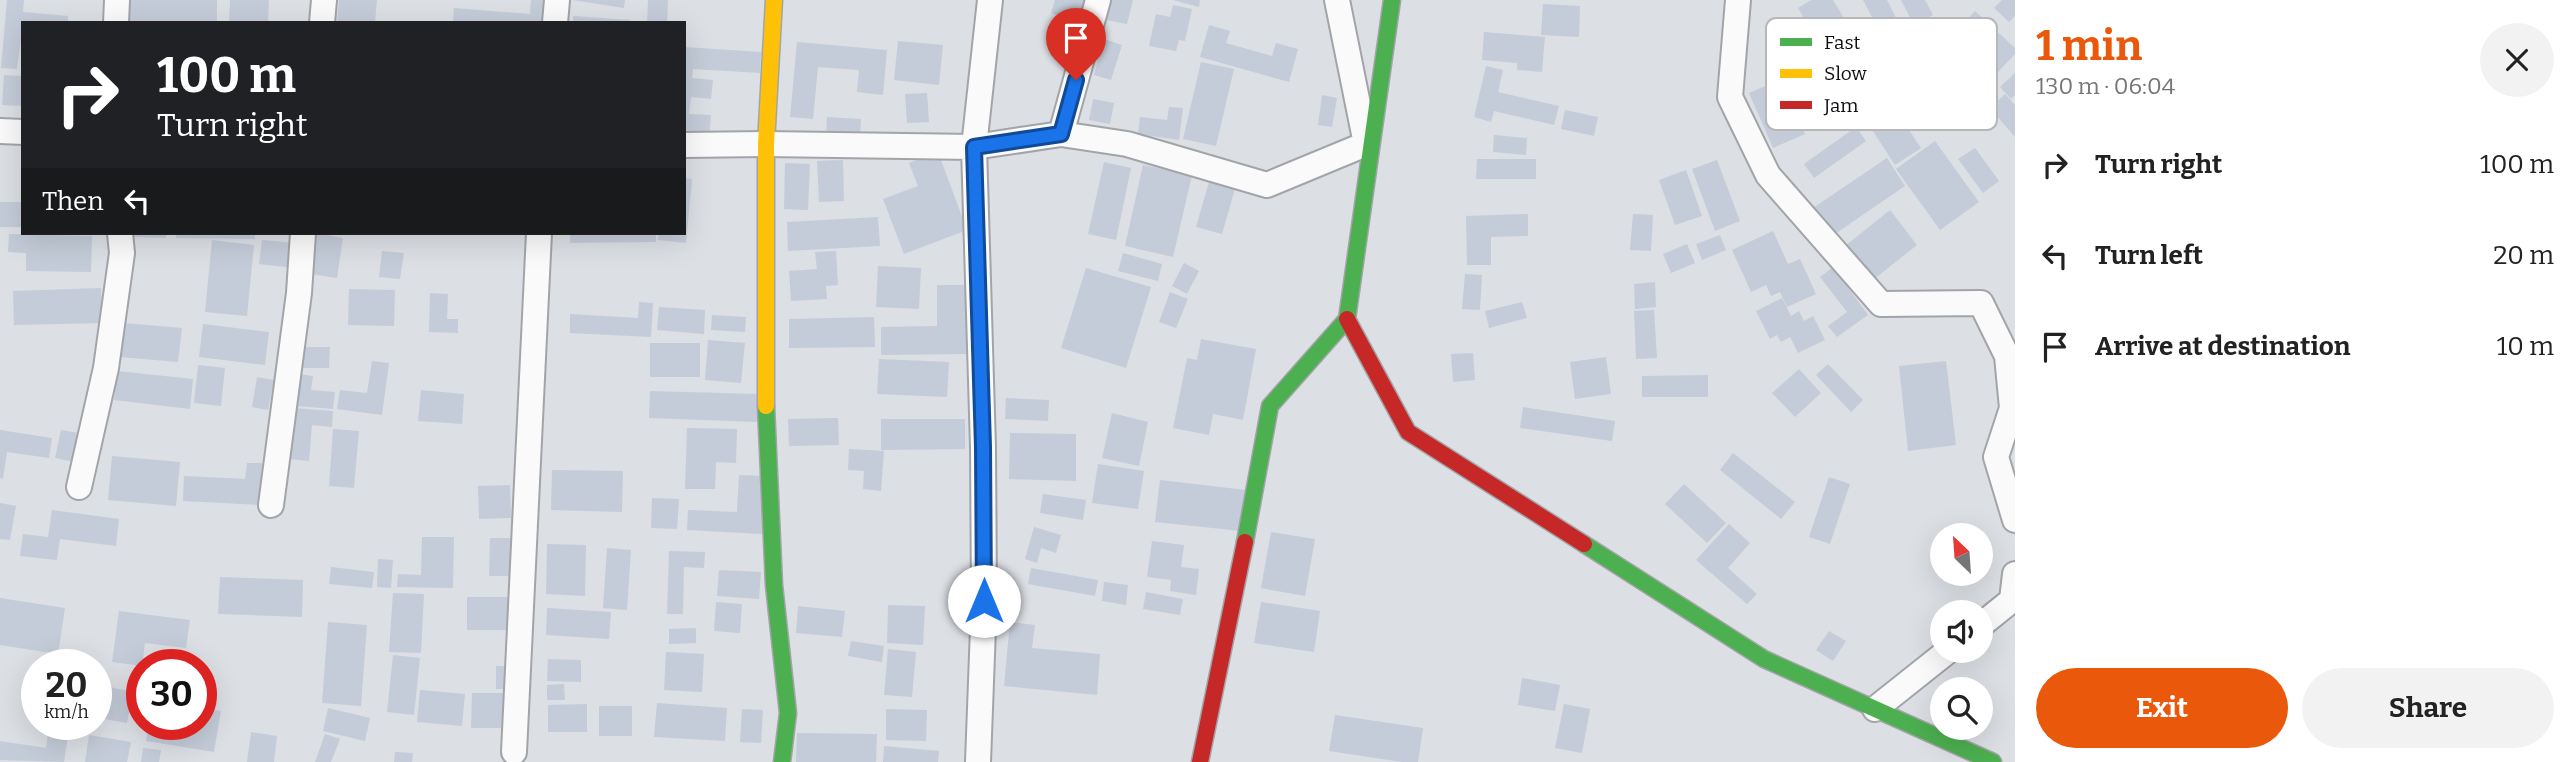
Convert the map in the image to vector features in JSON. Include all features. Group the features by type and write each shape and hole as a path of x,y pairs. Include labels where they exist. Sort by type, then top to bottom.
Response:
{"street":[{"path":"116,21 117,0"},
{"path":"322,21 324,0"},
{"path":"555,21 558,0"},
{"path":"774,0 766,144 765,389 774,585 788,713 782,762"},
{"path":"978,762 984,589 983,447 974,147 990,0"},
{"path":"1061,134 1098,0"},
{"path":"686,145 974,147 1061,134 1127,144 1267,185 1366,145 1337,0"},
{"path":"1200,762 1270,407 1347,319 1391,0"},
{"path":"1738,0 1730,97 1768,175 1881,304 1981,303 2007,356 2011,408 1996,457 2015,520"},
{"path":"0,131 21,132"},
{"path":"79,487 106,368 122,253 120,235"},
{"path":"271,505 299,293 303,235"},
{"path":"514,752 539,235"},
{"path":"1347,319 1408,432 1764,659 1993,762"},
{"path":"1993,615 2012,600 2015,574"},
{"path":"1875,709 1933,663"}],"building":[{"path":"7,0 24,0 23,12 68,16 68,21 21,21 17,69 1,68"},
{"path":"130,0 217,0 217,21 130,21"},
{"path":"230,0 269,0 268,21 229,21"},
{"path":"339,0 377,0 375,21 337,21"},
{"path":"531,0 544,0 543,21 453,21 454,8 530,14"},
{"path":"572,0 625,0 624,8"},
{"path":"648,0 668,0 667,21 647,21"},
{"path":"1055,0 1090,0 1081,24 1051,13"},
{"path":"1111,0 1133,0 1127,24 1106,20"},
{"path":"1173,0 1200,0 1199,7"},
{"path":"1811,0 1833,0 1844,18 1804,18 1798,8"},
{"path":"1863,0 1887,0 1896,18 1872,18"},
{"path":"1901,0 1925,0 1933,15 1927,18 1910,18"},
{"path":"2002,0 2015,0 2015,16 2009,22 1994,8"},
{"path":"1543,4 1580,6 1579,37 1541,35"},
{"path":"1173,5 1192,9 1185,41 1179,40 1176,51 1149,46 1156,14 1170,17"},
{"path":"1975,11 1983,18 1968,18"},
{"path":"573,16 630,20 630,21 573,21"},
{"path":"1209,25 1230,31 1226,43 1272,56 1276,43 1298,49 1289,82 1200,57"},
{"path":"1997,31 2015,48 2015,54 1997,73"},
{"path":"1484,32 1545,37 1542,72 1517,70 1517,63 1482,60"},
{"path":"1104,39 1122,45 1111,80 1094,75"},
{"path":"898,41 943,45 939,85 894,80"},
{"path":"797,42 887,50 883,95 857,92 859,70 818,67 813,119 790,117"},
{"path":"686,47 761,52 760,73 693,69 692,78 713,80 711,99 691,97 689,114 711,115 709,138 686,136"},
{"path":"1201,62 1234,69 1216,146 1183,139"},
{"path":"1486,66 1503,70 1498,92 1559,106 1554,125 1494,111 1491,122 1474,117"},
{"path":"2015,73 2015,95 2011,99 2000,87"},
{"path":"4,75 21,76 21,106 2,105"},
{"path":"1765,86 1766,130 1803,130 1805,134 1773,148 1749,93"},
{"path":"927,93 929,122 907,123 905,94"},
{"path":"2005,94 2015,105 2015,137 1997,116 1997,101"},
{"path":"1322,95 1337,98 1332,127 1318,125"},
{"path":"1093,99 1114,103 1110,124 1089,120"},
{"path":"1169,107 1183,108 1179,140 1138,134 1140,117 1167,120"},
{"path":"1565,110 1598,117 1594,136 1561,129"},
{"path":"827,117 861,119 860,139 826,136"},
{"path":"1852,130 1858,130 1866,141 1814,178 1804,164"},
{"path":"1872,130 1909,130 1921,148 1895,165"},
{"path":"1494,135 1527,138 1526,155 1493,152"},
{"path":"1935,141 1979,202 1940,230 1896,169"},
{"path":"1975,148 1999,181 1983,193 1958,159"},
{"path":"938,152 967,230 904,254 883,199 918,186 909,163"},
{"path":"1887,158 1905,186 1832,236 1813,208"},
{"path":"1477,159 1536,159 1536,179 1476,179"},
{"path":"843,160 844,201 819,202 817,161"},
{"path":"1717,160 1740,221 1715,231 1692,169"},
{"path":"1104,162 1131,168 1116,240 1088,234"},
{"path":"785,163 810,164 808,210 784,209"},
{"path":"1143,165 1192,175 1173,257 1125,246"},
{"path":"1686,170 1702,216 1675,225 1659,180"},
{"path":"1211,175 1237,182 1222,234 1196,227"},
{"path":"686,178 692,179 686,243 658,240 659,235 686,235"},
{"path":"0,202 21,202 21,227 0,227"},
{"path":"1890,210 1917,245 1873,280 1845,246"},
{"path":"1528,214 1528,236 1491,237 1491,265 1467,265 1466,216"},
{"path":"1633,214 1653,215 1651,251 1630,250"},
{"path":"878,217 880,246 788,251 787,222"},
{"path":"1773,231 1788,264 1800,259 1816,294 1787,307 1780,292 1771,296 1766,285 1751,292 1732,250"},
{"path":"9,234 92,236 91,272 26,271 26,253 8,252"},
{"path":"132,235 166,235 166,238"},
{"path":"176,235 255,235 255,239 176,238"},
{"path":"316,235 343,238 337,278 310,274"},
{"path":"570,235 656,235 656,242 570,243"},
{"path":"1720,235 1726,250 1702,260 1696,244"},
{"path":"212,240 254,245 247,316 205,312"},
{"path":"262,240 296,243 294,268 259,264"},
{"path":"1687,244 1695,263 1671,273 1663,254"},
{"path":"382,251 404,253 400,279 379,277"},
{"path":"836,251 838,285 826,286 827,299 791,301 789,271 817,269 815,252"},
{"path":"1123,253 1162,264 1158,281 1118,271"},
{"path":"1184,263 1199,271 1187,294 1172,286"},
{"path":"878,266 921,268 919,309 876,307"},
{"path":"1833,267 1868,315 1837,337 1828,326 1847,312 1820,277"},
{"path":"1086,268 1151,287 1126,368 1061,348"},
{"path":"1465,274 1482,275 1480,310 1462,309"},
{"path":"1655,282 1656,307 1635,309 1634,284"},
{"path":"937,285 966,285 967,354 881,355 881,327 937,326"},
{"path":"101,288 102,323 14,325 13,291"},
{"path":"349,289 395,290 394,326 348,325"},
{"path":"1170,292 1188,299 1176,328 1159,322"},
{"path":"430,293 448,294 447,319 458,319 458,333 429,332"},
{"path":"1782,298 1791,316 1799,311 1804,321 1813,316 1825,340 1798,353 1790,337 1781,342 1777,335 1770,339 1756,311"},
{"path":"639,302 653,303 651,337 570,333 570,314 638,318"},
{"path":"1522,302 1527,318 1489,328 1485,311"},
{"path":"659,307 705,310 704,334 657,330"},
{"path":"1654,310 1657,358 1636,359 1634,311"},
{"path":"712,315 746,317 745,332 711,330"},
{"path":"874,317 875,347 789,348 789,319"},
{"path":"124,323 182,328 178,362 120,357"},
{"path":"203,324 269,332 265,365 199,357"},
{"path":"1201,339 1256,349 1243,420 1213,414 1209,435 1173,428 1187,358 1197,360"},
{"path":"708,340 745,343 741,383 705,380"},
{"path":"650,343 700,343 700,377 650,377"},
{"path":"300,347 330,347 329,368 299,368"},
{"path":"1473,353 1475,380 1453,382 1451,354"},
{"path":"1606,357 1611,394 1575,399 1570,362"},
{"path":"879,359 949,362 947,397 877,394"},
{"path":"372,361 389,363 382,415 337,409 340,390 367,393"},
{"path":"1946,361 1956,445 1908,451 1899,366"},
{"path":"1828,364 1863,400 1851,412 1816,375"},
{"path":"198,365 225,368 221,406 194,403"},
{"path":"1799,369 1821,393 1795,417 1772,393"},
{"path":"117,371 193,379 190,409 114,400"},
{"path":"298,374 313,376 311,390 335,392 333,409 296,406"},
{"path":"1708,375 1708,397 1642,397 1642,376"},
{"path":"257,377 274,380 268,410 252,407"},
{"path":"421,390 464,394 462,424 418,421"},
{"path":"650,391 759,394 758,422 649,418"},
{"path":"1006,398 1049,400 1048,421 1005,419"},
{"path":"1523,407 1615,421 1612,441 1520,428"},
{"path":"293,408 333,411 332,427 312,425 309,461 289,459"},
{"path":"1112,413 1148,422 1139,466 1102,458"},
{"path":"838,418 839,445 789,446 788,419"},
{"path":"881,419 965,419 965,449 881,450"},
{"path":"687,428 737,429 736,463 716,462 715,489 685,489"},
{"path":"333,429 359,431 354,488 329,486"},
{"path":"0,430 52,438 49,458 7,452 3,479 0,478"},
{"path":"61,430 79,433 74,462 55,458"},
{"path":"1010,433 1076,434 1076,481 1009,479"},
{"path":"849,449 884,451 881,491 863,489 864,471 848,470"},
{"path":"1733,453 1795,502 1781,519 1720,470"},
{"path":"112,456 180,462 176,506 108,500"},
{"path":"247,463 262,463 260,505 183,501 184,476 245,479"},
{"path":"1098,464 1144,471 1138,509 1092,503"},
{"path":"552,470 623,471 622,512 551,510"},
{"path":"739,475 765,476 762,534 687,530 688,510 737,512"},
{"path":"1829,477 1850,484 1830,544 1809,537"},
{"path":"1160,480 1246,490 1241,531 1155,522"},
{"path":"1684,484 1726,523 1707,543 1665,504"},
{"path":"510,485 511,518 479,519 478,486"},
{"path":"1043,494 1086,500 1083,520 1040,513"},
{"path":"652,498 679,499 677,529 651,528"},
{"path":"0,503 16,506 10,540 0,539"},
{"path":"52,510 119,519 116,546 60,539 57,560 20,556 23,534 48,537"},
{"path":"1729,524 1750,543 1728,568 1757,594 1747,604 1696,560"},
{"path":"1034,527 1061,535 1056,553 1041,548 1037,563 1025,559"},
{"path":"1271,532 1315,539 1305,596 1261,588"},
{"path":"422,537 454,537 453,588 397,587 398,574 421,575"},
{"path":"490,538 513,538 513,576 489,576"},
{"path":"1152,541 1184,545 1181,567 1199,569 1196,595 1170,591 1171,580 1147,577"},
{"path":"547,544 586,545 585,596 546,594"},
{"path":"607,548 631,550 627,610 603,608"},
{"path":"669,551 705,552 704,568 684,567 683,614 667,614"},
{"path":"378,559 393,560 391,588 377,587"},
{"path":"331,567 374,572 372,588 329,584"},
{"path":"1031,568 1098,580 1095,596 1028,584"},
{"path":"719,570 761,572 759,599 717,596"},
{"path":"220,577 303,580 302,617 218,614"},
{"path":"1104,582 1128,585 1126,605 1102,601"},
{"path":"1146,592 1183,599 1180,615 1143,609"},
{"path":"393,593 424,594 421,653 389,652"},
{"path":"467,597 512,597 512,630 467,630"},
{"path":"0,598 65,608 59,649 26,649 0,645"},
{"path":"716,602 742,604 740,633 714,631"},
{"path":"1261,602 1320,611 1314,652 1254,643"},
{"path":"888,605 925,606 923,645 887,643"},
{"path":"798,606 845,611 842,637 796,633"},
{"path":"547,608 611,612 609,639 546,635"},
{"path":"119,611 190,620 186,648 145,643 144,649 126,649 126,664 112,662"},
{"path":"328,622 367,625 361,706 322,703"},
{"path":"1010,622 1035,625 1032,648 1100,654 1097,695 1004,686"},
{"path":"696,628 696,643 669,644 669,629"},
{"path":"1829,631 1846,641 1833,661 1816,650"},
{"path":"851,641 884,646 882,662 848,656"},
{"path":"888,649 916,652 912,697 884,695"},
{"path":"666,652 704,654 702,692 664,690"},
{"path":"393,655 420,658 414,715 387,712"},
{"path":"548,659 581,660 581,682 547,681"},
{"path":"496,666 512,666 512,689 496,689"},
{"path":"1522,678 1560,685 1555,711 1518,705"},
{"path":"564,684 565,700 547,700 547,685"},
{"path":"112,688 126,690 126,723 112,720"},
{"path":"420,690 465,694 462,726 417,722"},
{"path":"472,693 514,693 513,728 471,728"},
{"path":"657,703 727,708 725,741 654,737"},
{"path":"587,704 587,732 548,732 548,705"},
{"path":"1564,704 1590,709 1582,753 1555,748"},
{"path":"599,706 632,706 632,736 599,736"},
{"path":"328,708 370,718 365,741 323,731"},
{"path":"742,709 763,710 761,743 740,742"},
{"path":"886,709 927,710 926,741 886,740"},
{"path":"217,710 221,711 217,734"},
{"path":"1335,715 1423,728 1418,762 1329,751"},
{"path":"251,732 277,736 274,762 247,762"},
{"path":"797,733 877,734 876,762 796,762"},
{"path":"325,734 340,739 331,762 315,762"},
{"path":"112,739 131,742 127,762 85,762 88,740"},
{"path":"47,740 67,740 64,762 0,760 0,741 46,748"},
{"path":"146,740 216,740 214,752"},
{"path":"884,746 939,751 938,762 883,762"},
{"path":"143,748 161,750 159,762 141,762"},
{"path":"395,752 413,753 412,762 394,762"}],"traffic: fast":[{"path":"1245,542 1270,406 1347,319 1392,0"},
{"path":"766,406 774,585 788,713 782,762"},
{"path":"1584,544 1764,659 1993,762"}],"traffic: slow":[{"path":"766,406 766,144 774,0"}],"traffic: jam":[{"path":"1347,319 1408,432 1584,544"},
{"path":"1200,762 1245,542"}],"route":[{"path":"984,601 983,447 974,147 1061,134 1076,80"}]}
